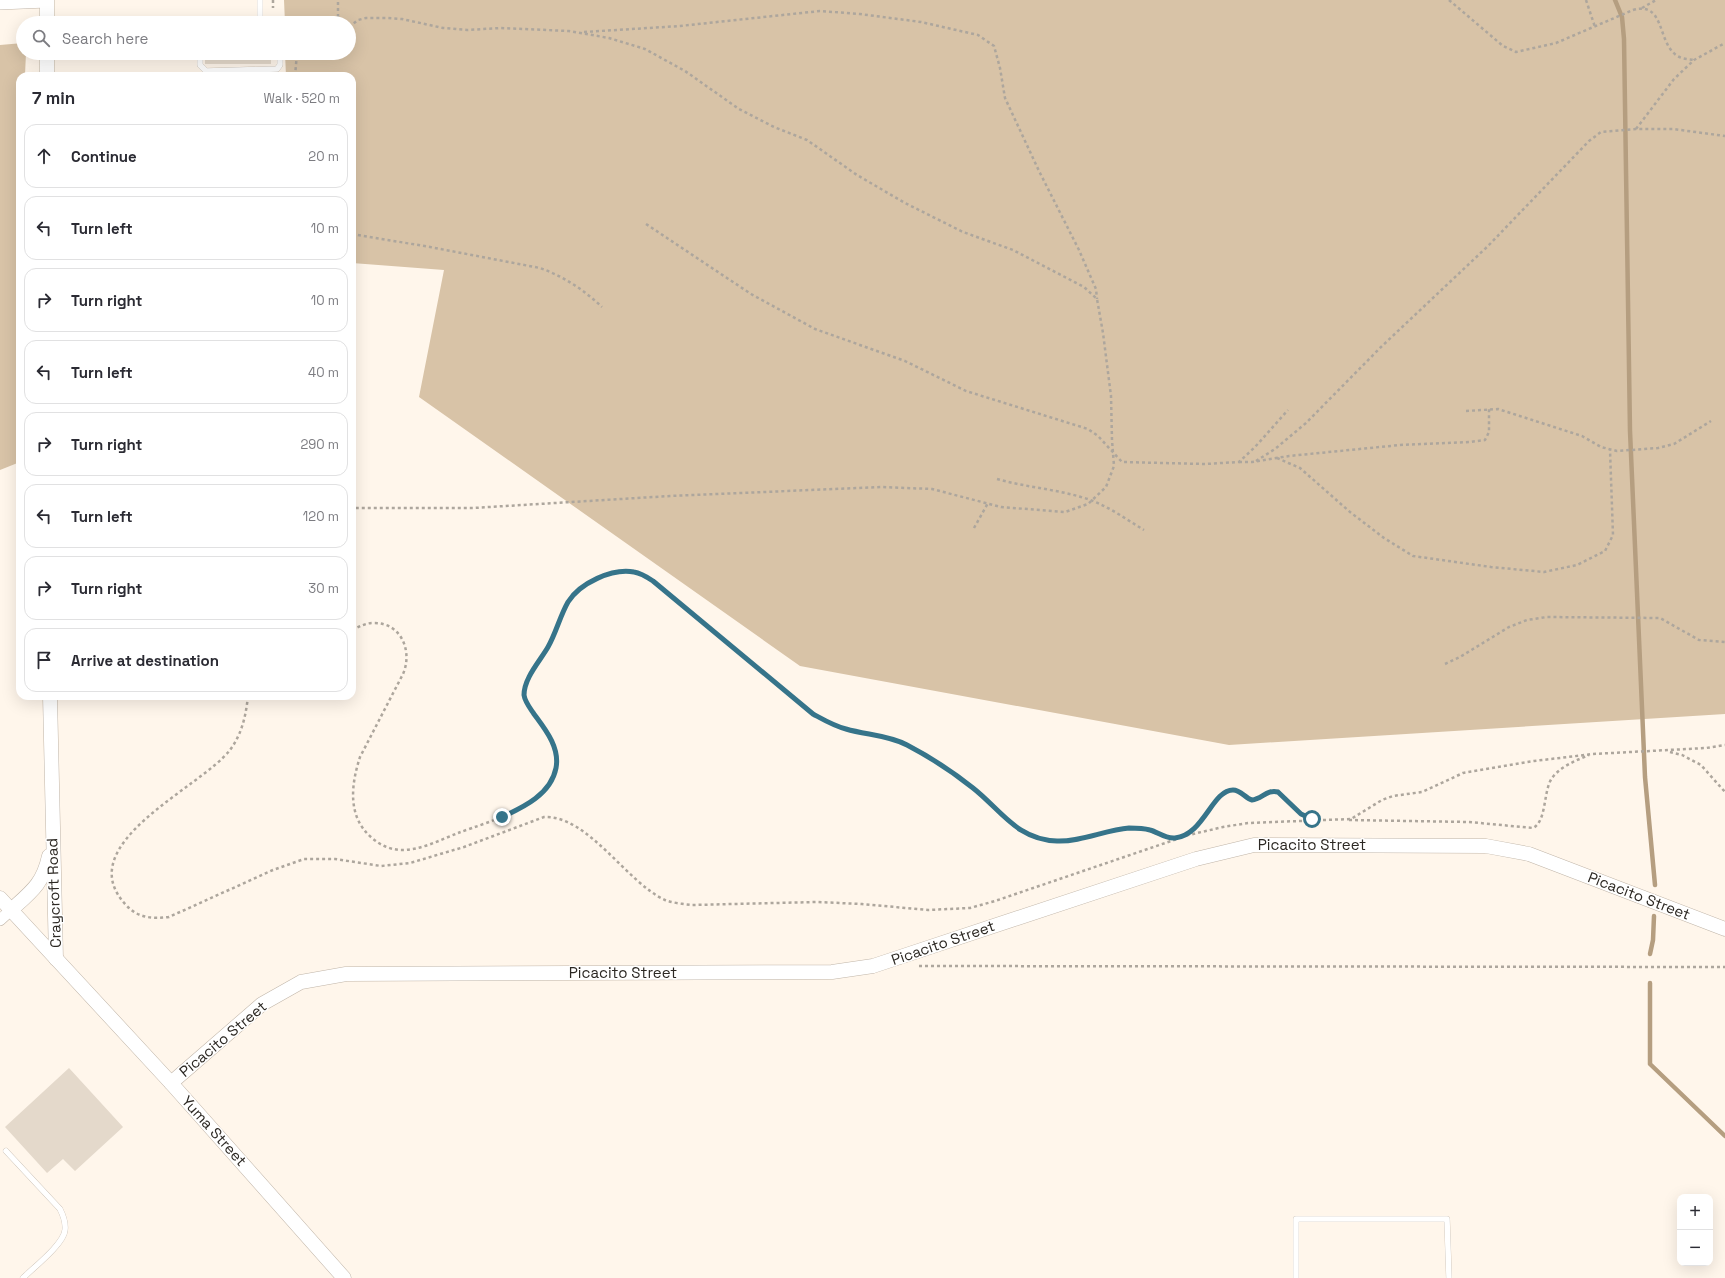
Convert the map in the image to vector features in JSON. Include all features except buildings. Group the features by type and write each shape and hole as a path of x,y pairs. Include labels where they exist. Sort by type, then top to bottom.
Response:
{"street":[{"path":"0,4 47,1 47,16"},
{"path":"47,60 47,72"},
{"name":"Craycroft Road","path":"50,700 56,959"},
{"name":"Craycroft Road","path":"11,910 36,887 43,878 49,854 52,827"},
{"name":"Picacito Street","path":"171,1083 262,1004 301,982 346,974 832,972 873,966 1196,859 1254,845 1486,846 1529,854 1725,929"},
{"name":"Yuma Street","path":"0,898 171,1083 344,1278"},
{"path":"0,920 11,910"}],"lane":[{"path":"260,0 260,16"},
{"path":"200,60 200,65 206,70 277,69 280,65 280,60"},
{"path":"6,1151 60,1209 65,1220 66,1230 63,1237 54,1248 23,1278"},
{"path":"1296,1278 1296,1219 1448,1219 1449,1278"}],"path":[{"path":"273,0 273,8"},
{"path":"338,0 338,16"},
{"path":"1449,0 1504,46 1516,52 1556,43 1641,8 1656,0"},
{"path":"1586,0 1595,27"},
{"path":"1641,8 1653,12 1658,19 1666,42 1677,56 1694,60"},
{"path":"356,508 473,508 670,496 881,487 932,489 1001,506 1065,512 1088,504 1106,487 1114,466 1111,396 1096,289 1079,250 1039,171 1005,98 1000,68 994,46 978,35 921,22 860,14 820,11 680,26 579,33"},
{"path":"356,22 366,18 387,18 402,19 443,28 535,29 579,33 609,38 645,49 685,72 739,109 774,127 807,140 857,175 904,203 963,232 1013,250 1084,287 1097,299"},
{"path":"1634,129 1674,80 1694,60 1725,44"},
{"path":"295,72 296,60"},
{"path":"1256,461 1275,449 1306,423 1381,347 1488,246 1589,141 1601,132 1634,129 1673,129 1725,136"},
{"path":"646,224 751,294 815,329 905,361 966,391 1088,429 1098,436 1122,462 1205,464 1256,461 1400,445 1486,440 1489,432 1489,409"},
{"path":"356,235 540,268 554,273 571,283 589,295 602,307"},
{"path":"1466,411 1498,409 1582,436 1610,450 1617,451 1658,448 1674,444 1711,421"},
{"path":"1239,462 1255,447 1288,410"},
{"path":"1277,458 1300,468 1350,512 1384,538 1413,556 1491,567 1544,572 1577,565 1605,551 1613,535 1610,450"},
{"path":"997,479 1020,486 1092,500 1144,530"},
{"path":"974,528 988,503"},
{"path":"356,628 369,623 386,625 392,628 401,637 407,652 407,662 403,674 360,757 356,770 353,792 355,813 363,828 376,841 390,848 400,850 418,847 502,817 526,806 543,791 554,776 557,761 556,753 550,738 525,698 527,682 550,643 572,597 599,578 613,573 628,571 639,573 653,581 813,714 837,726 890,738 907,745 967,784 1008,822 1030,836 1042,839 1063,841 1136,828 1149,830 1168,838 1183,837 1198,826 1218,799 1231,790 1238,792 1252,800 1269,792 1278,792 1304,816 1312,819 1469,822 1533,828 1539,823 1550,782 1553,777 1568,764 1593,754"},
{"path":"1445,664 1460,657 1510,626 1527,620 1547,617 1660,618 1698,640 1725,642"},
{"path":"247,700 243,725 235,742 225,755 207,771 146,818 130,833 118,852 112,869 113,885 123,902 136,913 151,918 169,917 273,870 304,859 335,859 381,866 410,863 464,847 544,817 565,821 582,831 656,895 674,902 696,905 802,902 862,904 914,909 970,908 989,903 1183,837 1223,827 1248,823 1354,818 1382,800 1393,796 1422,792 1458,774 1534,761 1593,754 1706,748 1725,745"},
{"path":"1658,751 1677,753 1697,762 1705,768 1725,792"},
{"path":"912,966 1725,968"}],"shaded area":[{"path":"284,0 1725,0 1725,714 1229,745 800,666 419,397 444,270 356,263 356,72 286,72 285,60 356,60 356,16 285,16"},
{"path":"16,44 16,60 26,60 25,72 16,72 16,464 0,470 0,45"}],"waterway":[{"path":"1615,0 1622,17 1624,39 1630,431 1645,777 1655,885"},
{"path":"1650,954 1653,940 1654,916"},
{"path":"1650,983 1650,1064 1725,1136"}],"route":[{"path":"502,817 526,806 543,791 554,776 556,769 557,761 554,746 525,698 524,694 527,682 548,647 566,606 572,597 599,578 613,573 628,571 639,573 653,581 813,714 830,724 847,730 890,738 907,745 967,784 979,793 1008,822 1030,836 1063,841 1127,828 1143,828 1171,839 1183,837 1193,831 1218,799 1231,790 1236,790 1248,799 1252,800 1269,792 1278,792 1297,811 1312,819"}]}
